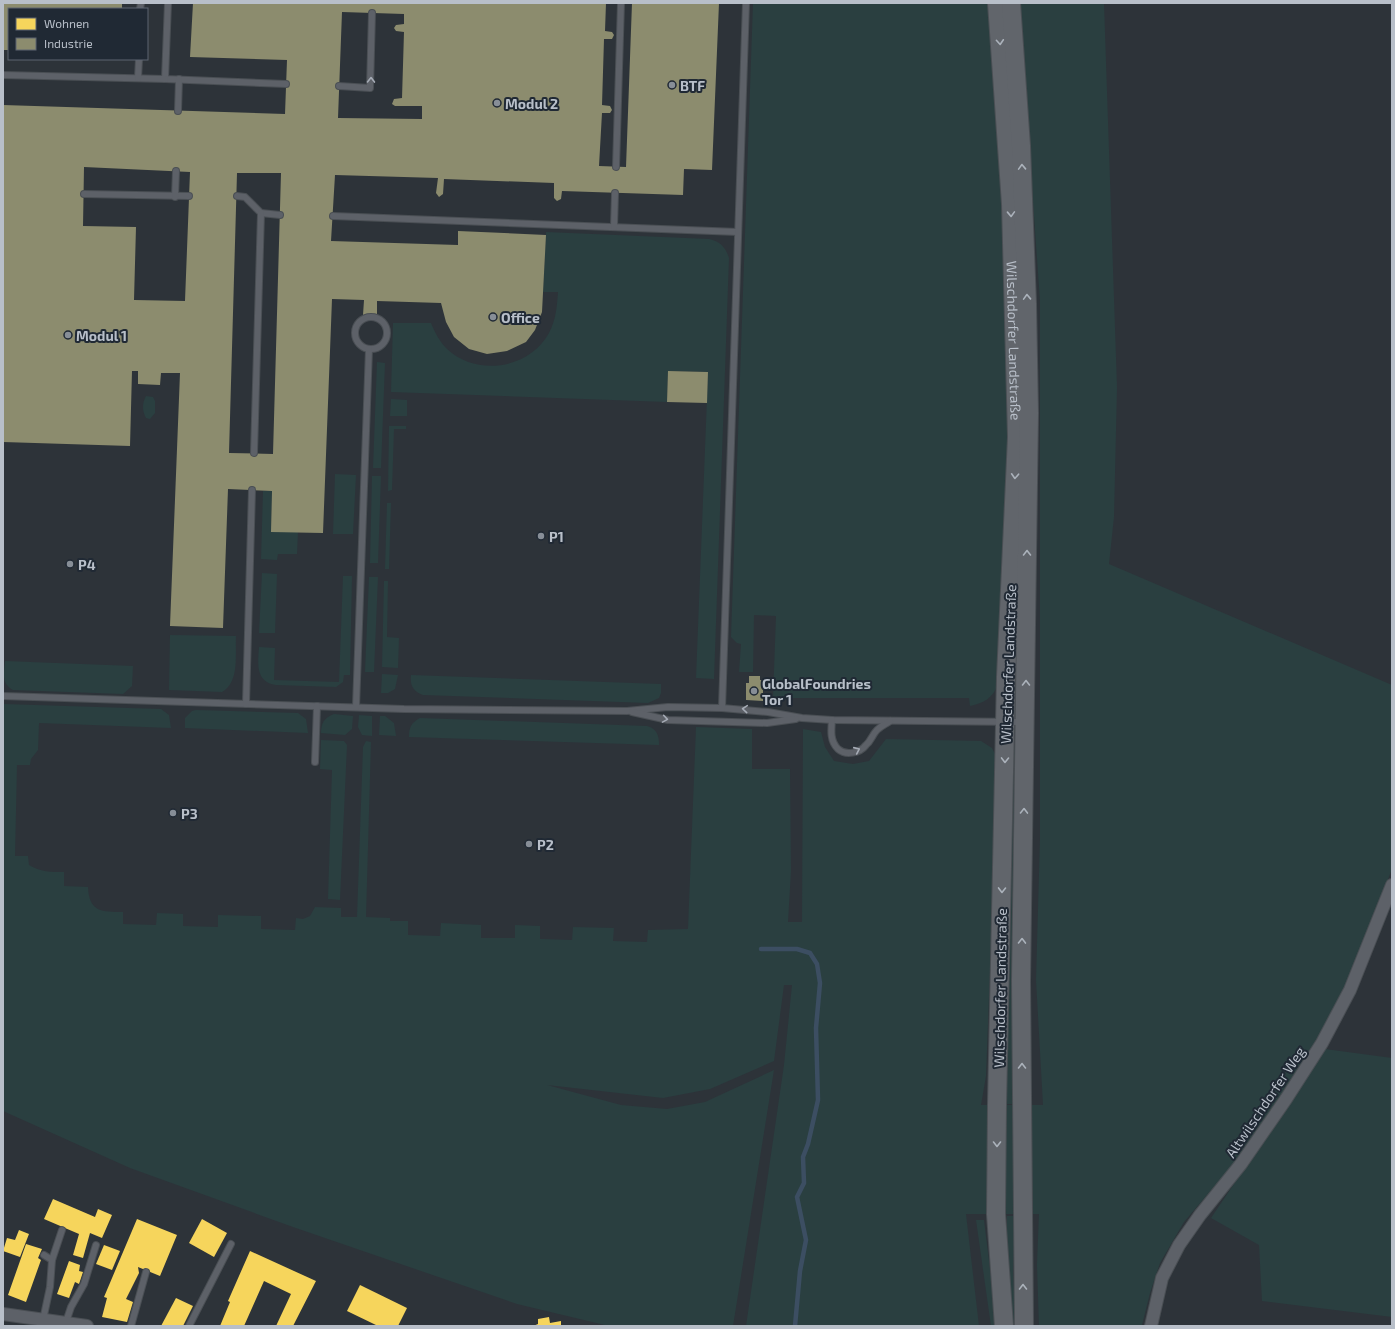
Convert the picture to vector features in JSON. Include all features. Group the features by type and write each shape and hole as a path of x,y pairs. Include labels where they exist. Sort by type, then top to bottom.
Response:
{"main road":[{"name":"Wilschdorfer Landstraße","path":"997,3 1011,204 1017,437 1006,669 996,1206 1004,1326"},
{"name":"Wilschdorfer Landstraße","path":"1011,3 1021,146 1027,304 1029,414 1026,722 1021,980 1024,1326"}],"street":[{"name":"Altwilschdorfer Weg","path":"1151,1326 1162,1278 1179,1245 1200,1215 1241,1164 1286,1099 1322,1043 1350,990 1392,885"},
{"path":"3,1314 87,1326"}],"lane":[{"path":"165,79 168,3"},
{"path":"616,167 621,3"},
{"path":"722,708 746,3"},
{"path":"339,86 370,88 372,13"},
{"path":"138,78 139,60"},
{"path":"3,75 179,79 286,84"},
{"path":"178,110 179,79"},
{"path":"175,197 176,171"},
{"path":"614,227 615,192"},
{"path":"84,194 175,197 189,196"},
{"path":"237,196 245,197 261,213 280,215"},
{"path":"254,453 261,213"},
{"path":"333,216 738,232"},
{"path":"370,317 380,320 384,324 387,334 383,344 374,349 369,349 360,345 355,335 357,325 360,321 370,317"},
{"path":"356,707 369,349"},
{"path":"246,704 252,490"},
{"path":"3,696 356,707 627,711 668,707 722,708 768,712 802,718 832,720 1026,722"},
{"path":"315,762 317,706"},
{"path":"627,711 668,720 767,723 802,718"},
{"path":"832,720 831,732 833,742 839,750 848,754 863,748 878,729 892,721"},
{"path":"43,1320 50,1287 52,1260 62,1230"},
{"path":"189,1326 231,1244"},
{"path":"60,1323 84,1284 96,1245"},
{"path":"44,1255 52,1260"},
{"path":"131,1326 146,1272"}],"green space":[{"path":"753,3 993,3 1008,255 1009,415 998,684 991,696 975,705 970,706 969,698 773,698 776,616 754,615 753,672 739,672 741,644 737,643 731,637"},
{"path":"1019,3 1104,3 1117,387 1114,517 1109,564 1392,685 1392,869 1346,987 1312,1049 1259,1134 1184,1222 1160,1263 1150,1293 1142,1325 1039,1326 1037,1265 1039,1214 966,1214 979,1326 746,1326 784,1065 792,985 784,985 774,1061 710,1089 663,1098 547,1085 621,1105 667,1109 705,1102 774,1070 733,1326 609,1326 517,1304 293,1227 130,1168 3,1111 3,704 161,709 169,715 171,728 39,723 38,750 31,759 30,765 17,765 15,856 28,856 29,865 37,869 50,872 64,872 64,886 88,887 89,895 94,906 103,911 123,912 123,924 156,925 157,913 183,914 183,926 218,927 218,915 261,916 261,929 295,930 296,918 303,919 310,916 315,907 341,908 341,917 357,917 363,747 366,741 371,742 366,917 390,918 390,921 408,921 408,935 440,936 441,923 481,925 481,938 515,938 515,925 540,926 540,939 572,940 573,927 614,928 613,941 647,942 648,930 688,929 696,727 752,729 752,769 790,769 791,871 788,922 802,922 803,729 821,732 825,747 834,761 853,764 869,761 886,739 981,741 992,748 998,760 986,1076 981,1105 1043,1105 1036,980 1040,838 1040,301"},
{"path":"546,232 709,239 719,243 728,254 714,679 696,678 708,372 668,371 667,402 391,392 393,323 431,323 438,337 447,349 459,358 487,366 502,365 516,361 529,355 540,345 549,333 555,318 558,292 543,292"},
{"path":"377,362 385,363 381,468 373,468"},
{"path":"146,396 153,397 155,401 155,413 150,419 146,418 143,410 143,404"},
{"path":"391,399 407,400 407,416 390,416"},
{"path":"389,426 406,426 406,429 394,429 392,490 388,491"},
{"path":"335,474 356,475 353,534 333,534"},
{"path":"372,476 381,476 378,563 370,563"},
{"path":"263,491 272,491 271,531 298,532 297,554 278,554 277,560 261,559"},
{"path":"387,503 391,503 389,569 385,569"},
{"path":"262,573 277,574 275,633 259,633"},
{"path":"343,576 352,576 350,675 344,675 343,682 336,687 276,685 264,680 259,671 258,665 259,647 275,648 274,680 339,682"},
{"path":"369,577 378,577 374,672 365,672"},
{"path":"384,581 388,581 387,637 399,638 398,668 382,667"},
{"path":"170,635 236,636 234,675 232,682 228,687 222,692 169,690"},
{"path":"5,661 133,666 132,686 123,694 13,690 9,687 4,678"},
{"path":"382,674 398,675 395,689 388,693 381,693"},
{"path":"411,675 661,684 661,693 659,698 648,703 423,695 413,688"},
{"path":"192,711 298,713 306,719 308,733 185,728 185,718"},
{"path":"334,714 353,716 352,729 345,735 321,733 324,721"},
{"path":"359,715 372,716 372,736 362,735 358,727"},
{"path":"380,716 385,716 394,723 396,736 379,735"},
{"path":"420,718 647,726 657,733 659,745 409,737 411,726"},
{"path":"321,740 344,741 347,745 340,900 328,899 332,770 320,769"},
{"path":"1017,749 1015,1104 1006,1104 1013,750"},
{"path":"1325,1049 1392,1058 1392,1317 1262,1301 1259,1245 1211,1218"},
{"path":"1007,1216 1015,1216 1013,1273 1016,1326 1011,1326 1007,1253"},
{"path":"976,1220 984,1220 997,1326 991,1326"}],"building: Wohnen":[{"path":"53,1199 95,1217 98,1209 112,1215 102,1238 90,1233 83,1258 73,1255 79,1234 44,1219"},
{"path":"137,1219 177,1235 160,1276 138,1267 139,1273 126,1299 133,1302 127,1322 102,1317 107,1298 104,1297"},
{"path":"202,1219 227,1233 214,1257 189,1243"},
{"path":"19,1230 29,1234 20,1257 3,1251 7,1238 15,1240"},
{"path":"26,1244 42,1249 38,1258 41,1260 26,1302 8,1295"},
{"path":"104,1245 120,1251 112,1270 96,1264"},
{"path":"250,1251 316,1281 293,1326 276,1326 291,1294 264,1281 244,1326 220,1326 230,1302 228,1301"},
{"path":"69,1261 80,1265 79,1271 83,1272 79,1284 75,1282 69,1298 57,1294"},
{"path":"360,1285 407,1308 398,1326 378,1326 347,1311"},
{"path":"176,1298 193,1306 183,1326 161,1326"},
{"path":"549,1317 550,1323 561,1321 561,1326 533,1326 538,1324 538,1319"}],"building: Industrie":[{"path":"3,3 122,3 122,8 8,8 8,50 3,50"},
{"path":"193,3 606,3 605,31 612,32 614,35 612,39 604,39 602,105 610,106 612,110 610,113 602,113 599,166 626,167 632,3 719,3 712,170 684,169 683,195 562,191 561,199 557,201 554,198 554,183 444,179 443,194 439,197 436,193 438,178 335,175 331,241 458,245 458,231 546,235 542,312 535,330 526,342 507,351 487,354 469,349 454,337 446,322 441,303 377,301 377,315 363,315 364,300 332,299 323,533 271,532 272,491 228,489 223,628 170,626 180,373 161,373 160,385 138,384 138,371 132,371 130,446 3,442 3,105 285,114 287,60 190,57","holes":["342,12 404,14 404,24 396,25 394,28 396,31 404,32 402,98 394,99 392,104 395,106 422,106 422,119 338,118","84,167 190,172 185,301 134,300 136,227 83,226","237,173 281,173 273,454 229,453"]},
{"path":"668,371 708,372 707,403 667,402"},
{"name":"GlobalFoundries Tor 1","path":"749,676 760,676 760,680 763,680 763,701 746,700 746,683 749,683"}],"waterway":[{"path":"761,949 797,949 810,953 817,964 820,983 816,1028 818,1100 808,1144 803,1157 804,1183 797,1197 806,1240 800,1271 795,1326"}],"place":[{"name":"BTF","path":"672,85"},
{"name":"Modul 2","path":"497,103"},
{"name":"Office","path":"493,317"},
{"name":"Modul 1","path":"68,335"},
{"name":"P1","path":"541,536"},
{"name":"P4","path":"70,564"},
{"name":"GlobalFoundries Tor 1","path":"754,691"},
{"name":"P3","path":"173,813"},
{"name":"P2","path":"529,844"}]}
